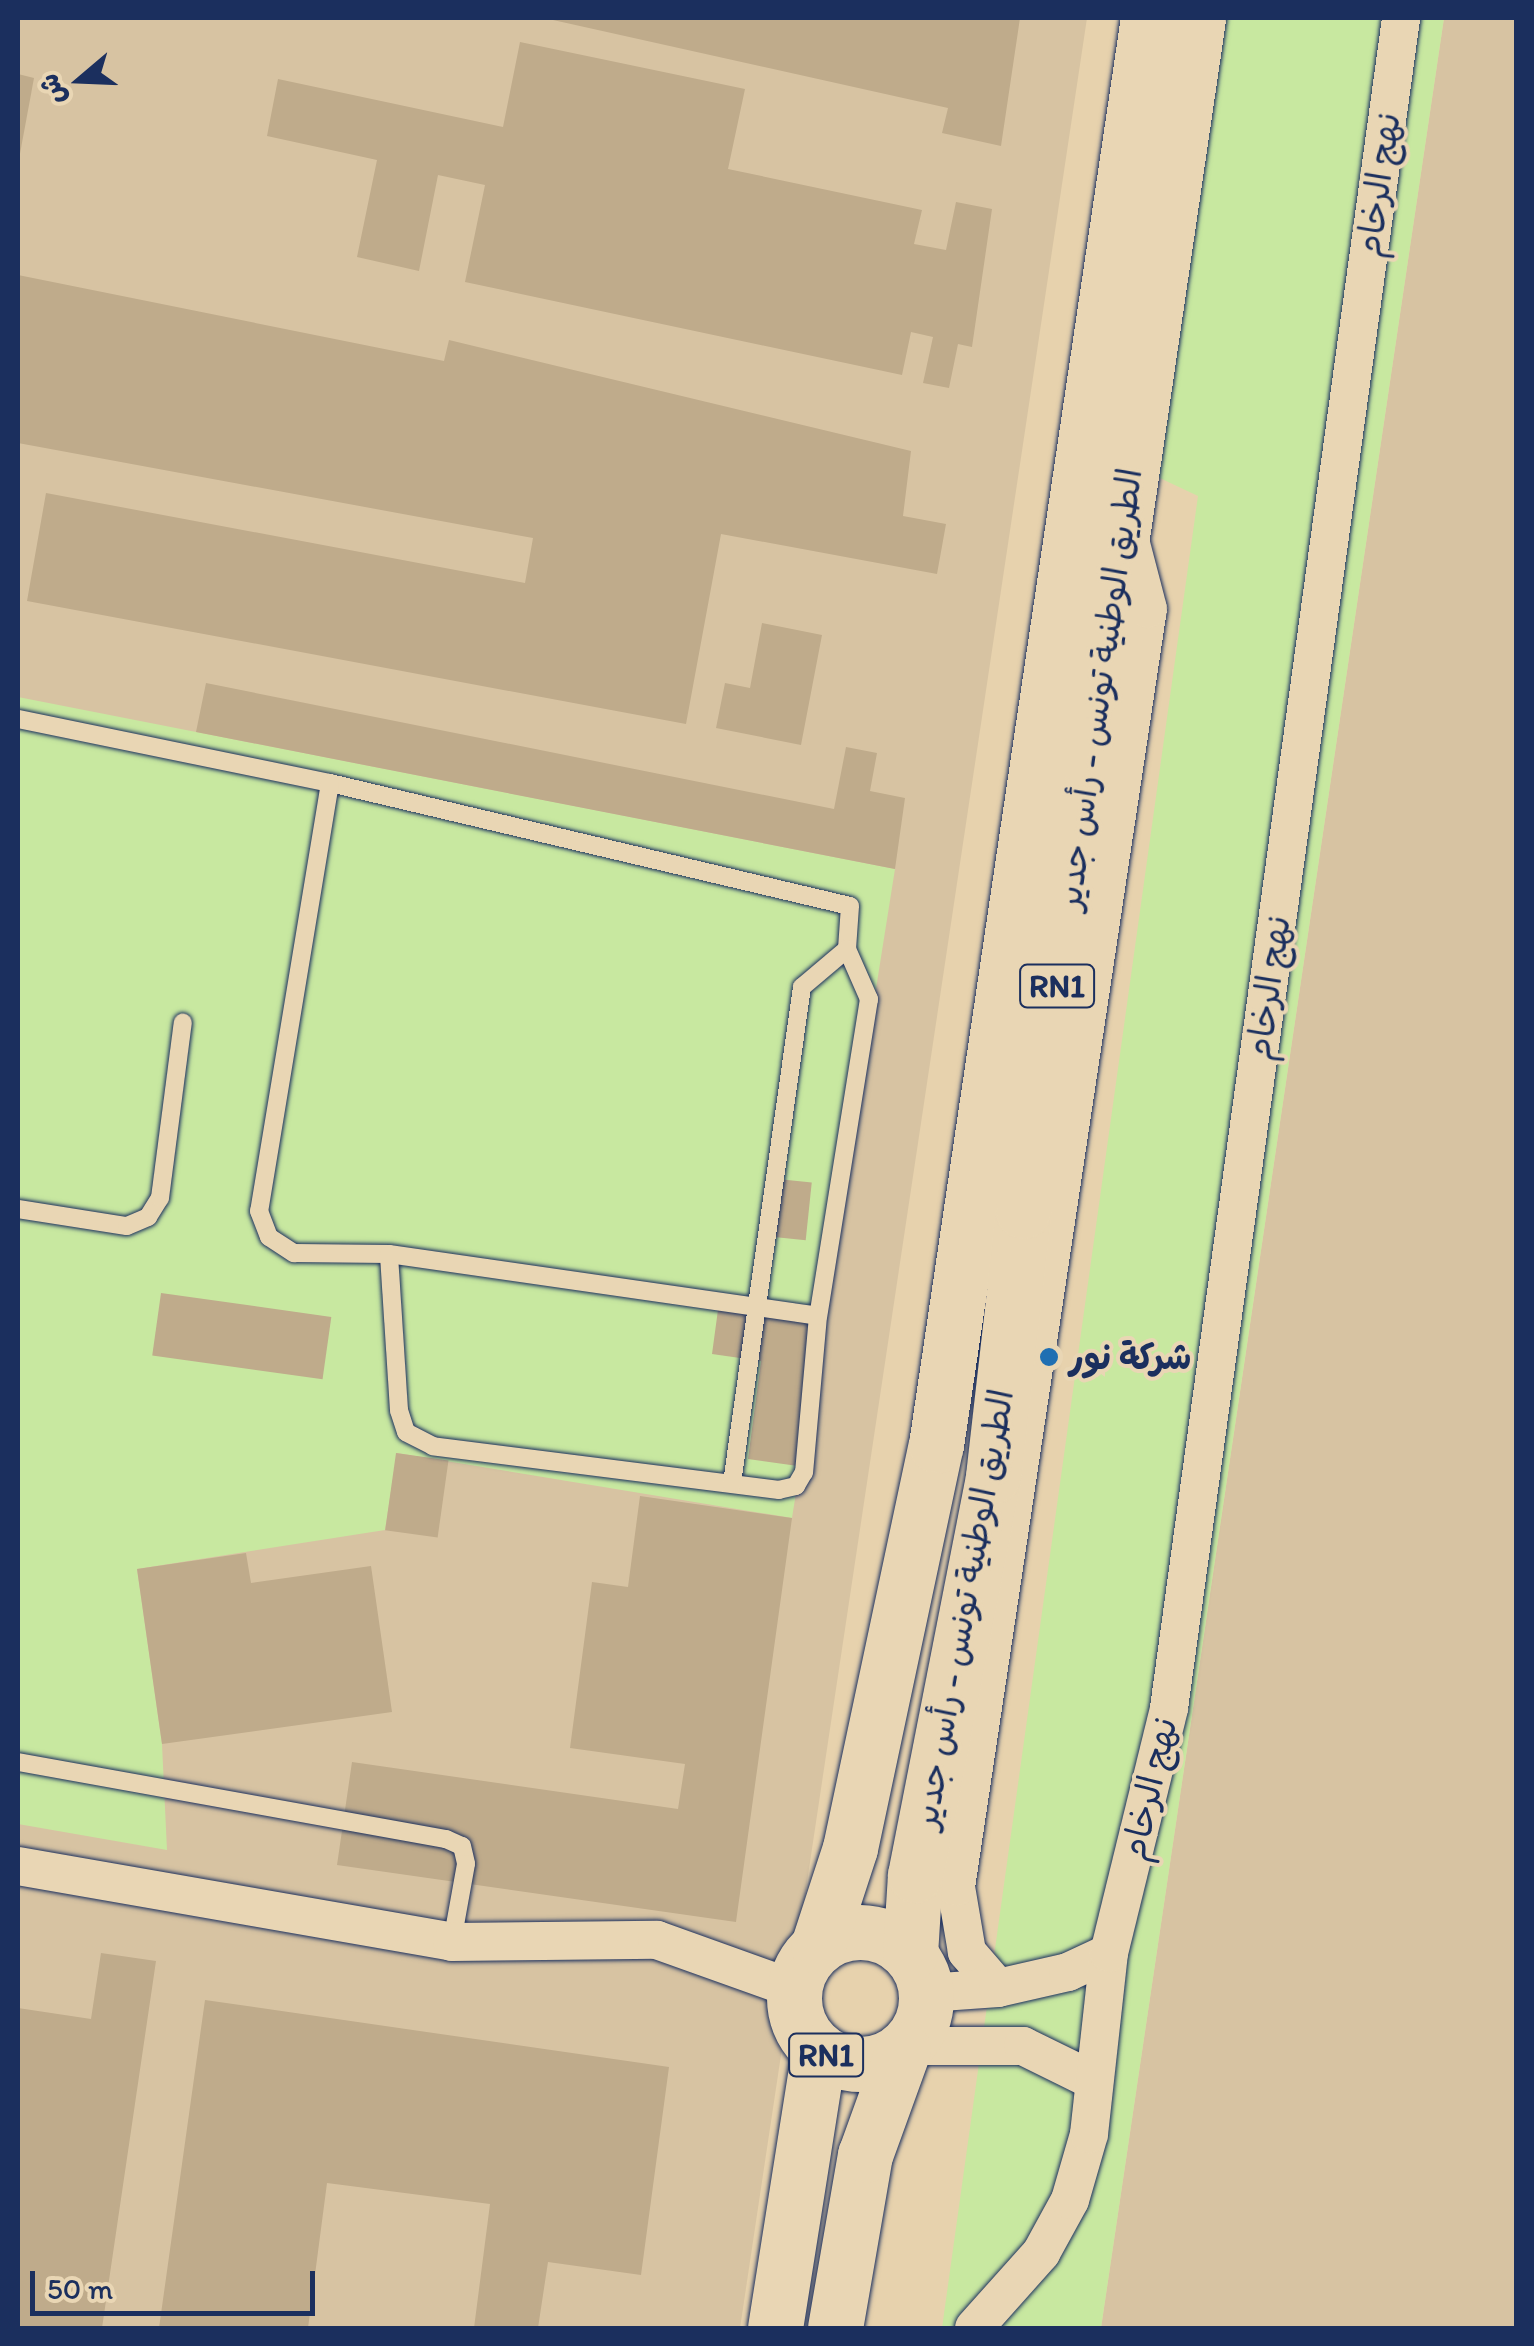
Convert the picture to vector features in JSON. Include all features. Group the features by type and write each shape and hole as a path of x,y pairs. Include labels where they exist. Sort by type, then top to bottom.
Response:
{"main road":[{"name":"الطريق الوطنية تونس - رأس جدير","path":"806,1967 850,1848 936,1445 1148,18"},
{"name":"الطريق الوطنية تونس - رأس جدير","path":"918,1973 915,1875 993,1476 1023,1211 1198,18"},
{"path":"806,1967 835,1935 866,1932 918,1973"},
{"name":"RN1","path":"806,1967 799,2023 819,2051 861,2065 905,2048"},
{"name":"RN1","path":"835,2328 865,2155 905,2048 918,2030 918,1973"},
{"name":"RN1","path":"775,2328 819,2051"}],"street":[{"name":"نهج الرخام","path":"974,2328 1042,2252 1070,2200 1089,2134 1109,1953 1169,1708 1401,18"},
{"path":"998,1988 967,1952 956,1887 1148,609 1124,508"},
{"path":"18,1866 452,1942 657,1940 806,1967"},
{"path":"918,1973 998,1988 1068,1972 1109,1953"},
{"path":"905,2048 1024,2046 1094,2081"}],"lane":[{"path":"18,719 330,783 841,900 853,917 847,949 870,998 818,1316 804,1472 796,1486 779,1490 433,1446 406,1432 399,1410 389,1254"},
{"path":"330,783 259,1211 269,1237 294,1254 389,1254 818,1316"},
{"path":"732,1483 802,987 847,949"},
{"path":"18,1209 127,1226 148,1217 160,1198 182,1022"},
{"path":"18,1762 446,1838 462,1846 466,1864 452,1942"}],"shaded area":[{"path":"18,18 1087,18 740,2328 18,2328"},
{"path":"1444,18 1516,18 1516,2328 1101,2328"}],"green space":[{"path":"1220,18 1444,18 1101,2328 942,2328 1198,496 1147,472"},
{"path":"18,697 895,869 792,1518 397,1453 385,1530 137,1569 162,1744 167,1850 18,1824"}],"building":[{"path":"544,18 1020,18 1001,146 942,133 948,108"},
{"path":"520,42 745,89 728,169 922,210 914,244 946,250 956,202 992,209 972,347 958,344 949,388 923,383 933,337 911,332 902,375 465,282 485,185 438,175 419,271 357,257 377,160 267,136 278,79 503,127"},
{"path":"18,74 34,78 19,159 18,159"},
{"path":"18,275 444,361 449,340 911,451 903,516 946,524 937,574 721,534 686,724 27,601 46,493 525,583 533,538 18,443"},
{"path":"762,623 822,635 801,745 716,728 725,683 750,688"},
{"path":"206,683 834,809 846,747 877,753 870,791 905,798 895,869 196,732"},
{"path":"768,1178 812,1183 806,1240 762,1236"},
{"path":"161,1293 331,1317 323,1379 152,1355"},
{"path":"720,1295 826,1310 805,1467 748,1459 761,1361 712,1354"},
{"path":"396,1453 448,1460 438,1538 385,1530"},
{"path":"640,1496 792,1518 736,1922 337,1865 352,1762 678,1809 685,1764 570,1748 592,1582 628,1587"},
{"path":"246,1553 251,1583 371,1566 392,1712 162,1744 137,1569"},
{"path":"101,1953 156,1961 102,2328 18,2328 18,2008 91,2019"},
{"path":"205,2000 669,2067 641,2275 548,2262 538,2328 474,2328 490,2204 327,2183 308,2328 159,2328"}],"place":[{"name":"شركة نور","path":"1049,1357"}]}
